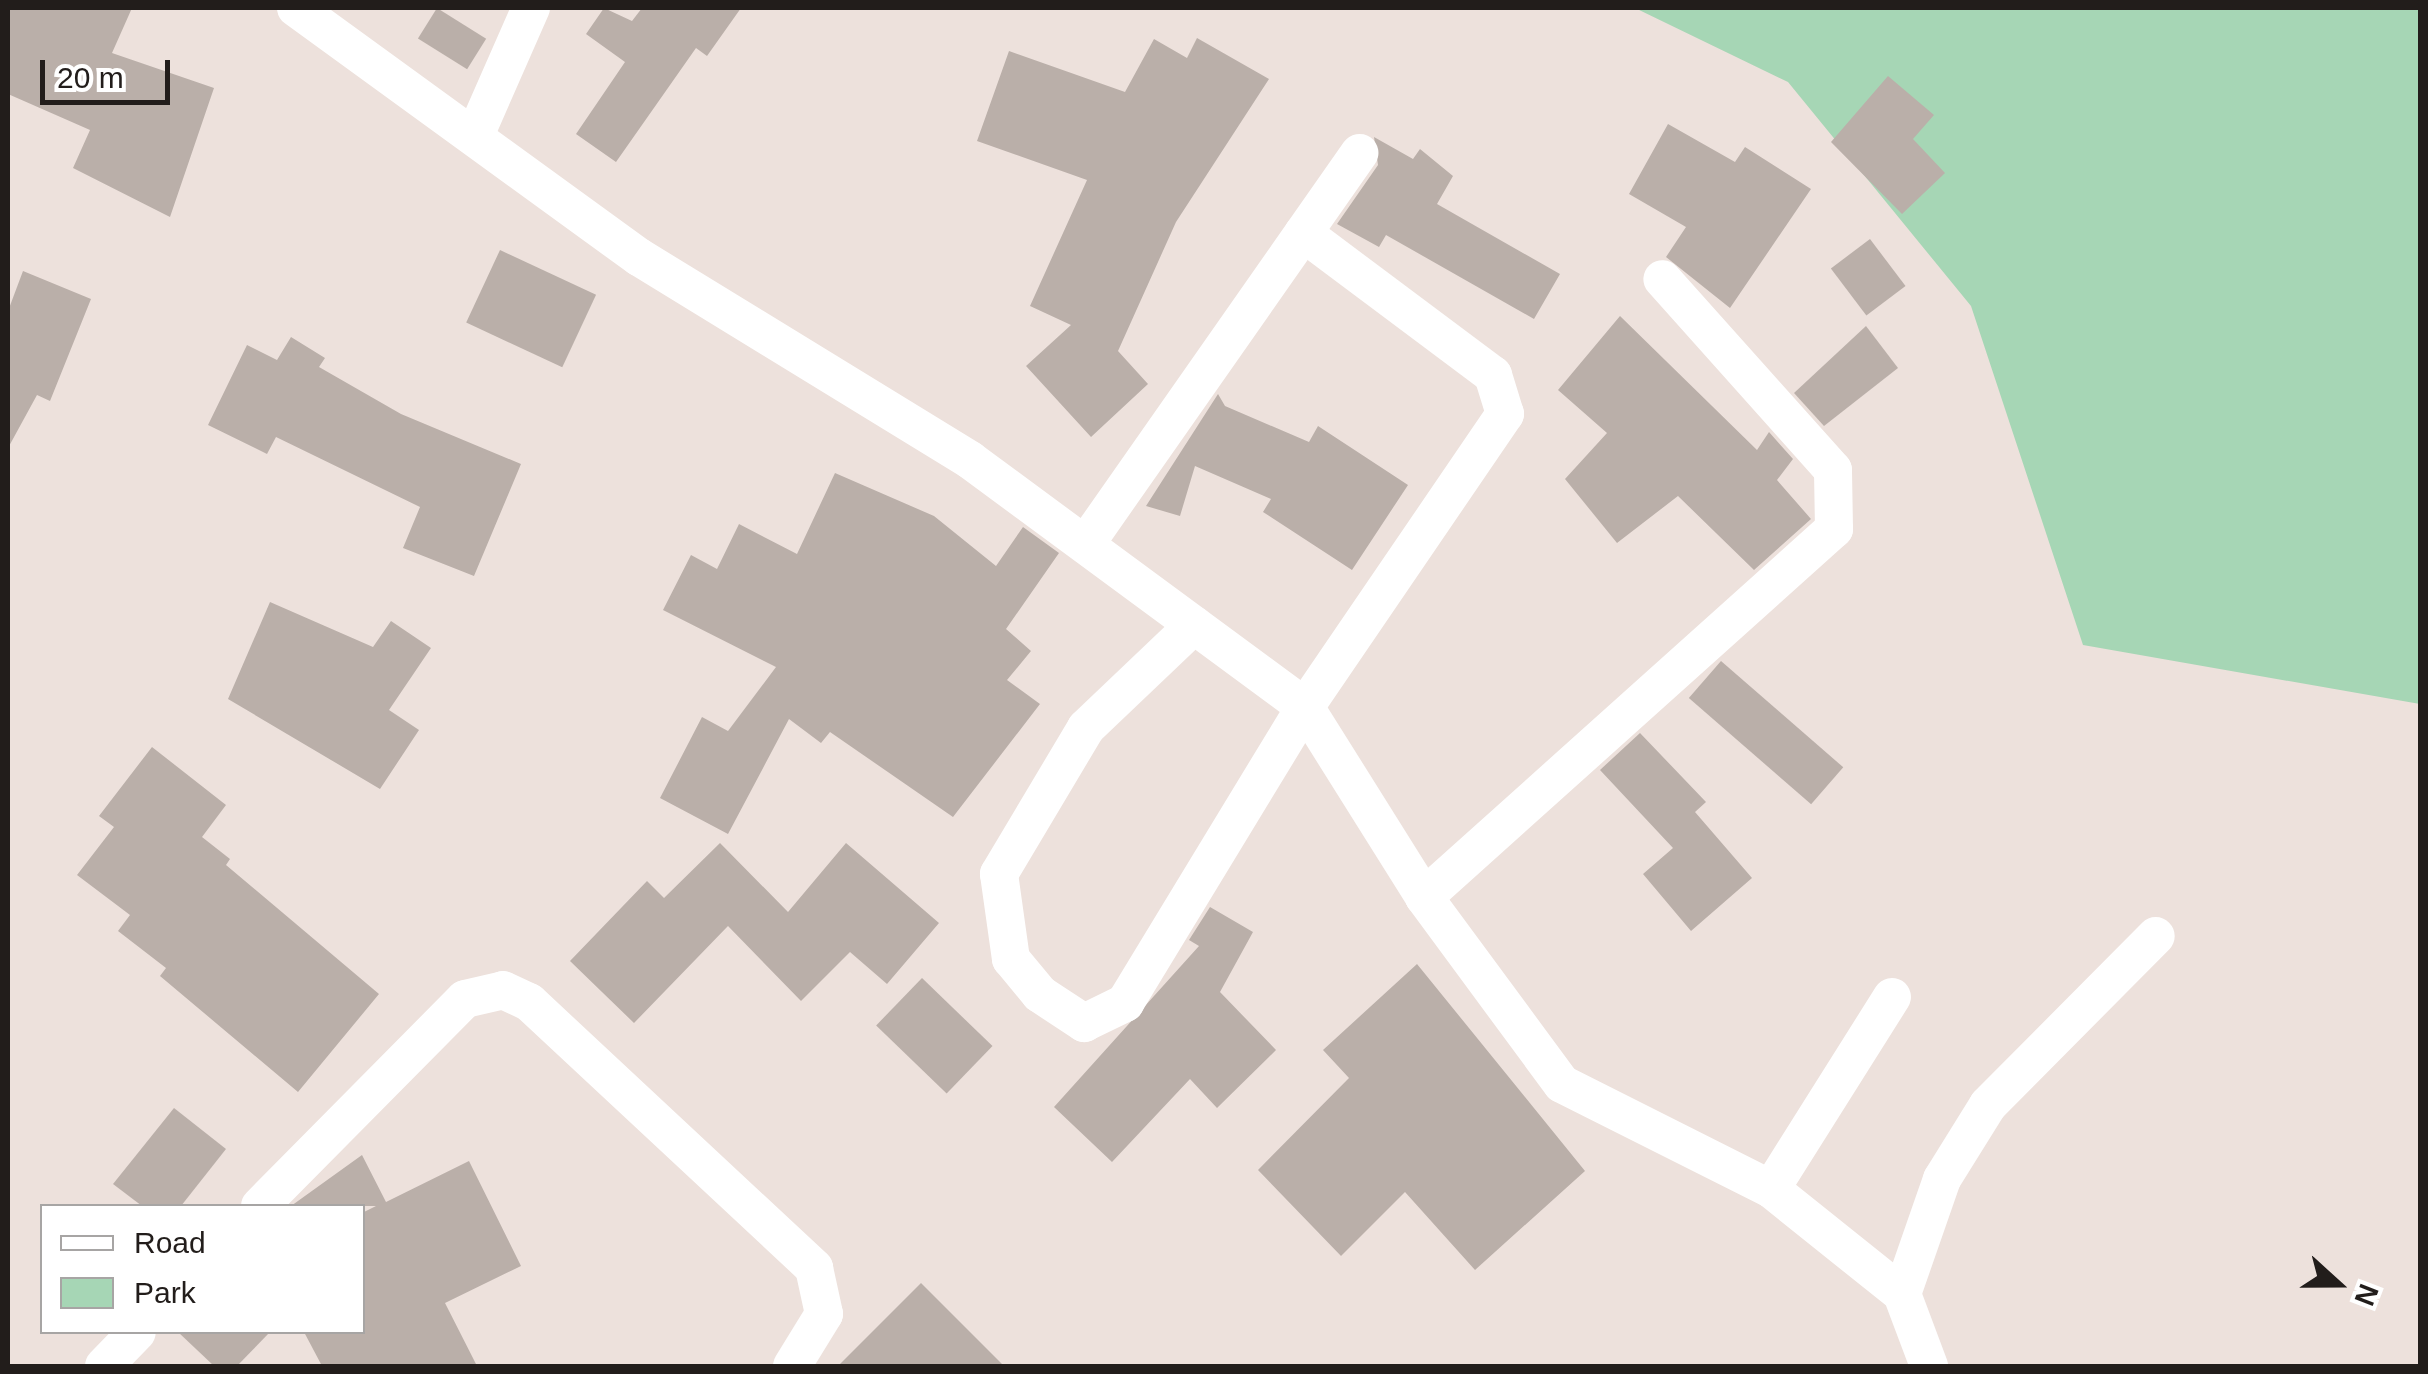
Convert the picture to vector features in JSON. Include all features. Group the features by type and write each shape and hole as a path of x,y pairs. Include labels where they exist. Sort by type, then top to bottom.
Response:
{"street":[{"path":"296,8 476,132 639,256 1087,542 1305,706 1424,897 1562,1084 1771,1189 1902,1294 1928,1366"},
{"path":"476,132 531,8"},
{"path":"1087,542 1358,152"},
{"path":"1194,625 1086,728 999,874 1011,958 1040,994 1084,1023 1125,1003 1305,706 1505,414 1493,375 1303,233"},
{"path":"1424,897 1834,528 1833,470 1662,279"},
{"path":"1902,1294 1942,1179 1988,1105 2156,936"},
{"path":"262,1204 465,1000 503,990 530,1002 814,1268 824,1314 792,1366"},
{"path":"1771,1189 1892,997"},
{"path":"104,1366 134,1334"}],"green space":[{"path":"1635,8 2420,8 2420,704 2083,645 1971,306 1788,82"}],"building":[{"path":"8,8 132,8 112,53 214,88 170,217 73,168 90,130 8,94"},
{"path":"437,8 486,39 467,69 418,39"},
{"path":"604,8 632,21 642,8 741,8 707,56 696,48 616,162 576,134 625,62 586,34"},
{"path":"1197,38 1269,79 1176,222 1118,351 1148,384 1091,437 1026,366 1071,325 1030,306 1087,180 977,141 1009,51 1125,92 1154,39 1187,58"},
{"path":"1888,76 1934,115 1913,139 1945,173 1902,214 1831,142"},
{"path":"1668,124 1735,162 1745,147 1811,189 1730,308 1666,257 1686,227 1629,194"},
{"path":"1374,137 1413,159 1420,149 1453,176 1437,204 1560,274 1534,319 1386,235 1379,247 1337,224 1378,165"},
{"path":"1870,239 1906,286 1866,316 1831,268"},
{"path":"500,250 596,295 562,367 466,323"},
{"path":"23,271 91,299 50,401 37,395 8,448 8,311"},
{"path":"1620,316 1757,450 1769,432 1793,459 1777,480 1811,519 1754,570 1678,496 1617,543 1565,479 1607,433 1558,390"},
{"path":"1866,326 1898,368 1824,426 1794,393"},
{"path":"291,337 325,358 319,367 401,414 521,464 474,576 403,548 420,507 276,437 267,454 208,425 247,345 277,360"},
{"path":"1218,394 1225,406 1309,442 1318,426 1408,485 1352,570 1263,512 1271,499 1195,466 1180,516 1146,506"},
{"path":"835,473 934,516 996,566 1023,527 1059,553 1006,629 1031,651 1007,680 1040,704 953,817 830,732 821,743 789,719 728,834 660,798 702,717 728,731 776,667 663,610 691,555 717,569 739,524 797,554"},
{"path":"270,602 373,647 391,621 431,648 389,710 419,730 380,789 228,699"},
{"path":"1721,661 1843,767 1811,804 1689,698"},
{"path":"1640,733 1706,802 1695,812 1752,878 1691,931 1643,874 1673,848 1600,770"},
{"path":"152,747 226,805 202,837 230,859 226,865 379,994 298,1092 160,976 166,968 118,931 130,915 77,875 114,827 99,816"},
{"path":"720,843 788,912 846,843 939,923 887,984 850,952 801,1001 728,926 634,1023 570,961 647,881 664,898"},
{"path":"1210,907 1253,932 1220,992 1276,1050 1217,1108 1190,1079 1112,1162 1054,1107 1199,946 1189,940"},
{"path":"1417,964 1585,1171 1475,1270 1405,1192 1341,1256 1258,1170 1349,1078 1323,1050"},
{"path":"922,978 992,1046 947,1094 876,1025"},
{"path":"174,1108 226,1149 183,1204 139,1204 113,1184"},
{"path":"362,1155 386,1202 469,1161 521,1266 445,1303 477,1366 322,1366 305,1334 365,1334 365,1212 376,1206 294,1204"},
{"path":"921,1283 1004,1366 838,1366"},
{"path":"180,1334 268,1334 237,1366 214,1366"}]}
